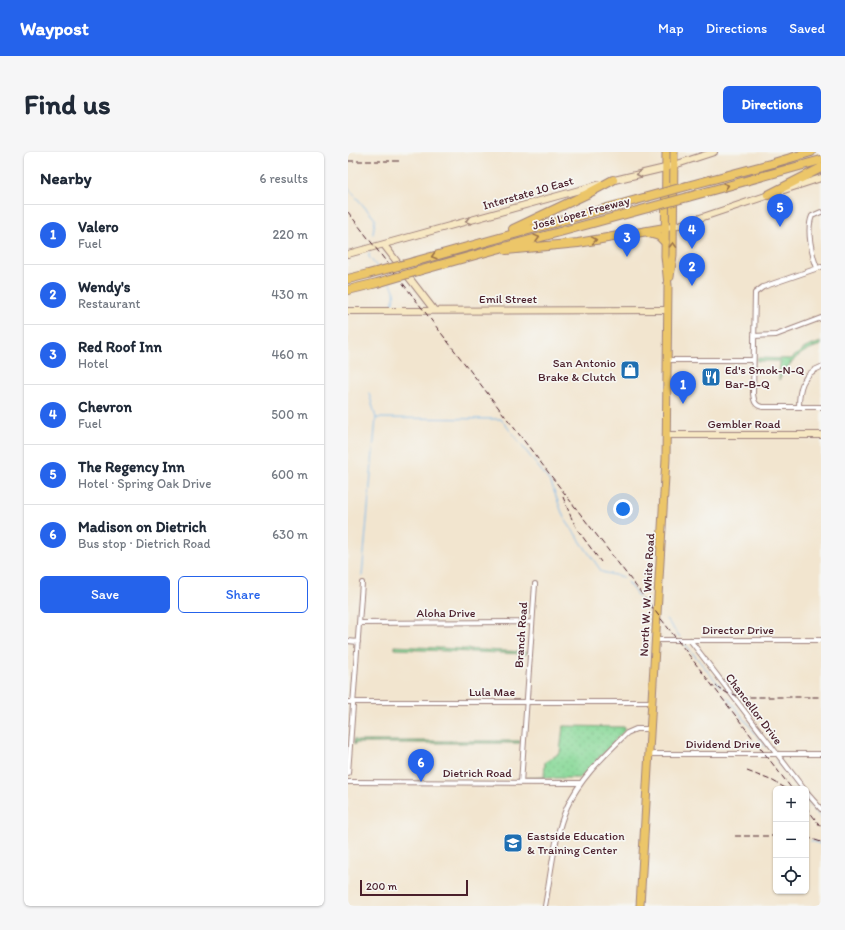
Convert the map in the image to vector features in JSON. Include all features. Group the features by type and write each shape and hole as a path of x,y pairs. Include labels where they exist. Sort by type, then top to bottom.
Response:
{"highway":[{"name":"José López Freeway","path":"348,279 811,152"},
{"name":"José López Freeway","path":"348,290 821,160"},
{"path":"768,195 821,168"},
{"path":"485,241 524,225 613,180"},
{"path":"486,252 578,243 665,228"},
{"path":"646,232 659,236 665,242"}],"main road":[{"name":"North W. W. White Road","path":"640,906 666,435 668,285 665,242 666,152"},
{"name":"North W. W. White Road","path":"668,285 672,268 674,152"},
{"name":"Interstate 10 East","path":"348,254 613,180 666,168 714,152"},
{"path":"665,228 673,227 821,178"},
{"path":"384,245 434,310"},
{"path":"419,310 424,307 425,299"},
{"name":"Emil Street","path":"348,311 668,310"},
{"name":"Gembler Road","path":"666,435 821,435"}],"street":[{"path":"821,212 812,216 811,221 811,248 819,268 762,287 755,293 753,360 754,401 756,404 763,407 821,407"},
{"path":"754,336 776,335 821,318"},
{"path":"668,360 753,360"},
{"path":"799,407 799,391 802,384 809,374 821,367"},
{"path":"348,774 362,583"},
{"name":"Branch Road","path":"521,783 535,584"},
{"name":"Aloha Drive","path":"359,623 532,622"},
{"name":"Director Drive","path":"655,640 821,640"},
{"name":"Chancellor Drive","path":"690,640 802,786"},
{"path":"348,642 358,642"},
{"name":"Lula Mae","path":"348,702 652,702"},
{"path":"545,906 561,822 567,806 581,783 627,733 636,729 650,729"},
{"name":"Dividend Drive","path":"648,754 821,754"},
{"name":"Dietrich Road","path":"348,782 581,783"},
{"path":"809,795 821,809"}],"green space":[{"path":"821,342 821,345 801,354 796,358 779,380 780,361 757,361 757,358 791,359 805,348"},
{"path":"394,646 527,652 527,654 394,649"},
{"path":"563,726 625,727 624,731 580,778 526,778 544,777 545,762 560,753"},
{"path":"354,739 357,741 520,741 520,743 355,743 354,745"}],"waterway":[{"path":"348,188 375,219 373,234"},
{"path":"369,253 369,257 378,268"},
{"path":"390,283 394,293 392,304"},
{"path":"362,576 376,418 369,393"},
{"path":"376,418 501,419 551,483 564,518 602,572 623,577"},
{"path":"627,582 650,610"},
{"path":"666,619 680,637"},
{"path":"685,644 721,687"},
{"path":"727,697 766,747"},
{"path":"776,760 797,786"},
{"path":"809,803 821,818"},
{"path":"811,841 821,844"}],"railway":[{"path":"348,161 402,161"},
{"path":"348,212 790,786"},
{"path":"563,497 577,529 601,562"},
{"path":"716,686 727,693 744,697 821,697"},
{"path":"747,771 782,786"},
{"path":"809,811 821,827"},
{"path":"735,836 773,836"},
{"path":"809,838 821,842"}],"place":[{"name":"The Regency Inn","path":"780,227"},
{"name":"Chevron","path":"692,249"},
{"name":"Red Roof Inn","path":"627,257"},
{"name":"Wendy's","path":"692,286"},
{"name":"San Antonio Brake & Clutch","path":"630,370"},
{"name":"Ed's Smok-N-Q Bar-B-Q","path":"711,377"},
{"name":"Valero","path":"683,404"},
{"name":"Madison on Dietrich","path":"421,782"},
{"name":"Eastside Education & Training Center","path":"513,843"}]}
